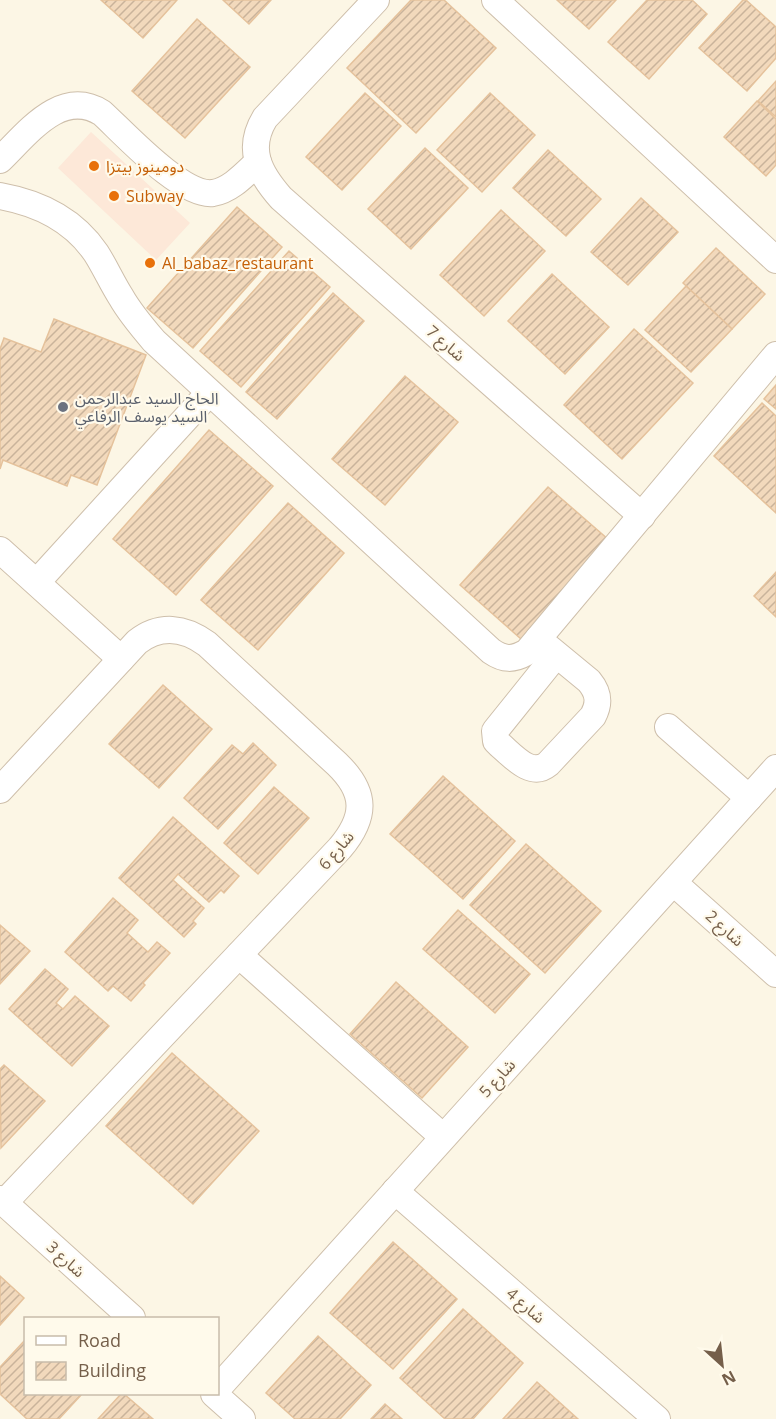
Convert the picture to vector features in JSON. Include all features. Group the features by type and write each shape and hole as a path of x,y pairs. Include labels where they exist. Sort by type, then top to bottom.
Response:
{"street":[{"path":"0,160 42,120 60,109 75,105 89,107 102,113 166,172 186,187 210,193 224,189 258,162 256,138 265,118 376,0"},
{"path":"495,0 776,260"},
{"name":"شارع 7","path":"258,162 261,171 281,198 642,516"},
{"path":"0,196 26,201 44,208 78,231 97,255 136,320 154,340 491,651 507,659 547,647 642,516 776,355"},
{"path":"37,582 209,393"},
{"path":"0,550 121,659"},
{"name":"شارع 6","path":"0,790 137,642 157,631 177,630 196,637 347,773 356,790 360,807 351,835 2,1201"},
{"path":"668,727 749,798"},
{"name":"شارع 5","path":"223,1405 395,1191 776,768"},
{"name":"شارع 2","path":"674,883 776,974"},
{"path":"239,955 443,1137"},
{"name":"شارع 4","path":"395,1191 657,1419"},
{"name":"شارع 3","path":"2,1201 131,1317"}],"shaded area":[{"path":"91,132 190,223 156,260 58,168"}],"building":[{"path":"101,0 177,0 143,38"},
{"path":"223,0 271,0 249,24"},
{"path":"411,0 444,0 496,48 416,133 347,68"},
{"path":"557,0 616,0 589,29"},
{"path":"647,0 692,0 707,14 649,79 608,42"},
{"path":"743,0 746,0 776,27 776,58 747,91 699,48"},
{"path":"197,19 250,67 185,138 132,91"},
{"path":"776,81 776,117 758,101"},
{"path":"365,93 401,126 342,190 306,157"},
{"path":"490,93 535,135 482,192 437,150"},
{"path":"757,101 776,119 776,165 766,176 724,137"},
{"path":"425,148 468,188 411,249 368,209"},
{"path":"548,150 601,199 566,236 513,188"},
{"path":"641,198 678,232 628,285 591,252"},
{"path":"237,207 282,247 193,348 147,308"},
{"path":"501,210 545,251 484,316 440,275"},
{"path":"716,248 765,294 732,329 683,283"},
{"path":"289,251 330,287 241,387 200,351"},
{"path":"552,274 609,327 565,374 508,321"},
{"path":"686,286 732,329 691,372 645,330"},
{"path":"333,293 364,321 277,419 246,392"},
{"name":"الحاج السيد عبدالرحمن السيد يوسف الرفاعي","path":"54,319 146,355 97,485 71,475 67,486 3,460 0,469 0,349 4,338 41,352"},
{"path":"634,329 693,383 622,459 564,405"},
{"path":"405,376 458,422 385,505 332,459"},
{"path":"776,385 776,409 764,399"},
{"path":"762,403 776,416 776,513 714,456"},
{"path":"209,430 273,486 176,595 113,539"},
{"path":"548,487 609,540 521,639 460,585"},
{"path":"288,503 344,553 258,650 201,600"},
{"path":"776,572 776,617 754,596"},
{"path":"163,685 212,729 159,788 109,744"},
{"path":"253,743 276,765 218,829 184,798 232,745 243,754"},
{"path":"443,776 515,841 463,899 390,834"},
{"path":"274,787 309,818 258,874 224,843"},
{"path":"173,817 239,876 224,893 221,890 209,902 178,874 173,880 204,908 193,921 196,924 184,937 119,878"},
{"path":"526,844 601,911 545,973 470,905"},
{"path":"113,898 138,920 127,933 148,952 157,942 170,953 143,983 145,985 131,1001 113,986 108,991 65,952"},
{"path":"458,910 530,974 495,1013 423,949"},
{"path":"0,925 30,951 0,984"},
{"path":"45,969 68,989 56,1003 63,1009 75,996 109,1026 72,1066 9,1009"},
{"path":"396,982 468,1047 422,1098 350,1034"},
{"path":"172,1053 259,1131 193,1204 106,1126"},
{"path":"4,1065 45,1101 1,1148 0,1069"},
{"path":"393,1242 457,1299 393,1369 330,1313"},
{"path":"0,1276 24,1298 0,1325"},
{"path":"463,1309 523,1363 473,1419 445,1419 400,1378"},
{"path":"318,1336 371,1385 340,1419 295,1419 266,1393"},
{"path":"24,1341 24,1395 81,1395 59,1419 27,1419 0,1394 0,1367"},
{"path":"537,1382 578,1419 503,1419"},
{"path":"120,1395 125,1395 153,1419 98,1419"},
{"path":"385,1404 402,1419 371,1419"}],"place":[{"name":"دومينوز بيتزا","path":"94,166"},
{"name":"Subway","path":"114,196"},
{"name":"Al_babaz_restaurant","path":"150,263"},
{"name":"الحاج السيد عبدالرحمن السيد يوسف الرفاعي","path":"63,407"}]}
